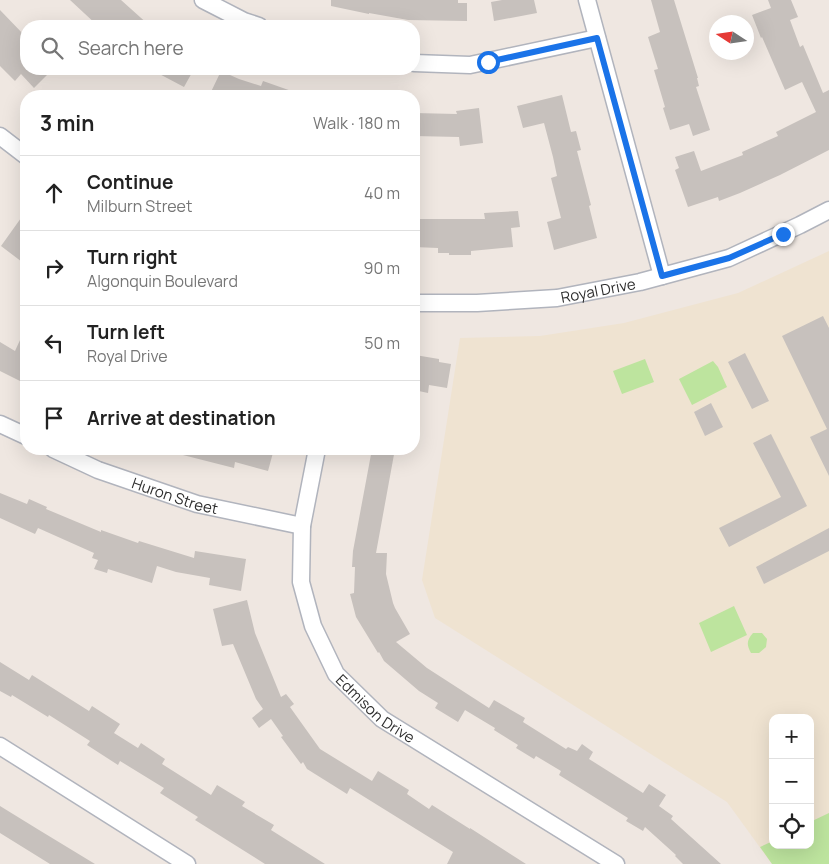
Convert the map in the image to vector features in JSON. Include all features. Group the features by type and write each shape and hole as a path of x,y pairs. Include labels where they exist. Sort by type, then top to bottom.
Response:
{"street":[{"path":"204,0 242,20"},
{"path":"586,0 662,276"},
{"path":"420,63 470,65 597,38"},
{"path":"0,136 20,151"},
{"name":"Royal Drive","path":"420,303 477,303 557,298 640,282 729,258 829,210"},
{"path":"0,424 20,433"},
{"name":"Huron Street","path":"66,455 98,470 197,504 302,526"},
{"name":"Edmison Drive","path":"317,455 302,526 301,582 313,626 336,674 382,719 616,864"},
{"path":"0,746 187,864"}],"shaded area":[{"path":"829,251 829,864 772,864 727,802 435,618 422,580 460,338 540,336 624,323 738,293"}],"green space":[{"path":"645,359 654,382 622,394 613,371"},
{"path":"713,361 718,367 727,387 692,405 679,379"},
{"path":"734,606 747,635 711,652 699,623"},
{"path":"753,633 762,633 767,639 766,647 759,653 751,653 748,647 748,640"},
{"path":"829,813 829,864 772,864 760,847 769,843 769,849 814,849 814,820"}],"building":[{"path":"70,0 121,0 143,20 92,20"},
{"path":"331,0 458,0 458,3 467,3 467,21 408,20 331,6"},
{"path":"534,0 537,13 494,21 491,2"},
{"path":"651,0 674,0 698,78 699,86 696,87 710,130 693,136 689,124 670,130 654,70 658,69 648,37 660,32"},
{"path":"768,0 791,0 798,17 790,20 800,47 803,45 823,93 829,90 829,150 740,193 719,201 718,197 688,207 675,170 679,168 675,157 694,151 701,171 743,155 742,152 778,136 776,132 816,112 802,82 785,90 761,38 754,15 752,15 771,8"},
{"path":"0,10 20,31 20,75 15,81 0,66"},
{"path":"22,75 47,75 34,88"},
{"path":"161,75 191,75 184,87"},
{"path":"219,75 230,75 261,86 263,81 289,90 212,90"},
{"path":"562,95 571,132 576,131 581,150 577,151 591,205 589,206 597,238 554,250 547,222 561,218 551,178 557,176 553,157 544,123 523,128 517,106"},
{"path":"479,108 483,143 460,146 459,137 420,136 420,113 457,114 456,111"},
{"path":"518,211 520,227 511,228 513,247 471,251 471,255 449,255 449,253 438,253 438,248 420,247 420,219 485,219 484,213"},
{"path":"20,219 20,260 1,246"},
{"path":"823,316 829,328 829,476 810,437 827,429 782,336"},
{"path":"20,340 20,381 0,371 0,342 15,351"},
{"path":"745,353 769,401 752,409 728,362"},
{"path":"420,356 439,359 439,362 451,364 447,388 429,385 428,393 420,391"},
{"path":"711,403 723,427 705,436 694,412"},
{"path":"771,434 807,506 729,547 719,528 781,497 753,443"},
{"path":"183,455 272,455 268,471 235,462 234,468"},
{"path":"371,455 394,455 376,553 387,553 386,574 393,603 410,634 396,642 427,668 489,708 494,700 525,718 523,722 566,749 568,747 577,751 582,744 593,752 589,759 643,793 649,784 666,795 659,806 673,816 671,819 721,864 683,864 676,855 645,827 643,831 626,821 628,818 559,775 561,771 536,756 534,759 516,748 518,745 494,730 495,728 465,710 458,722 435,708 438,703 419,691 384,661 356,617 350,594 354,593 355,567 352,567 353,551"},
{"path":"0,493 27,504 29,499 47,507 46,509 101,532 101,530 138,543 139,541 194,558 195,551 246,559 241,591 209,585 210,578 176,572 157,566 152,583 108,569 107,573 94,569 98,560 92,558 94,553 38,528 35,534 0,518"},
{"path":"829,528 829,551 764,584 756,567"},
{"path":"247,600 255,633 281,697 286,694 294,704 290,707 320,749 372,781 378,771 409,790 407,794 429,809 432,805 526,864 447,864 453,852 350,788 347,794 307,769 303,762 301,764 281,737 283,736 271,719 259,728 252,718 263,709 256,699 233,644 222,646 213,609"},
{"path":"0,662 29,680 32,675 89,711 92,706 120,724 114,733 138,748 141,743 165,759 162,764 211,795 217,785 245,802 242,806 274,825 271,830 325,864 265,864 195,820 198,817 160,793 164,788 120,761 118,765 87,745 90,741 49,715 48,717 12,695 11,697 0,691"},
{"path":"0,806 95,864 50,864 0,833"}],"route":[{"path":"488,62 597,38 662,276 729,258 783,234"}]}
